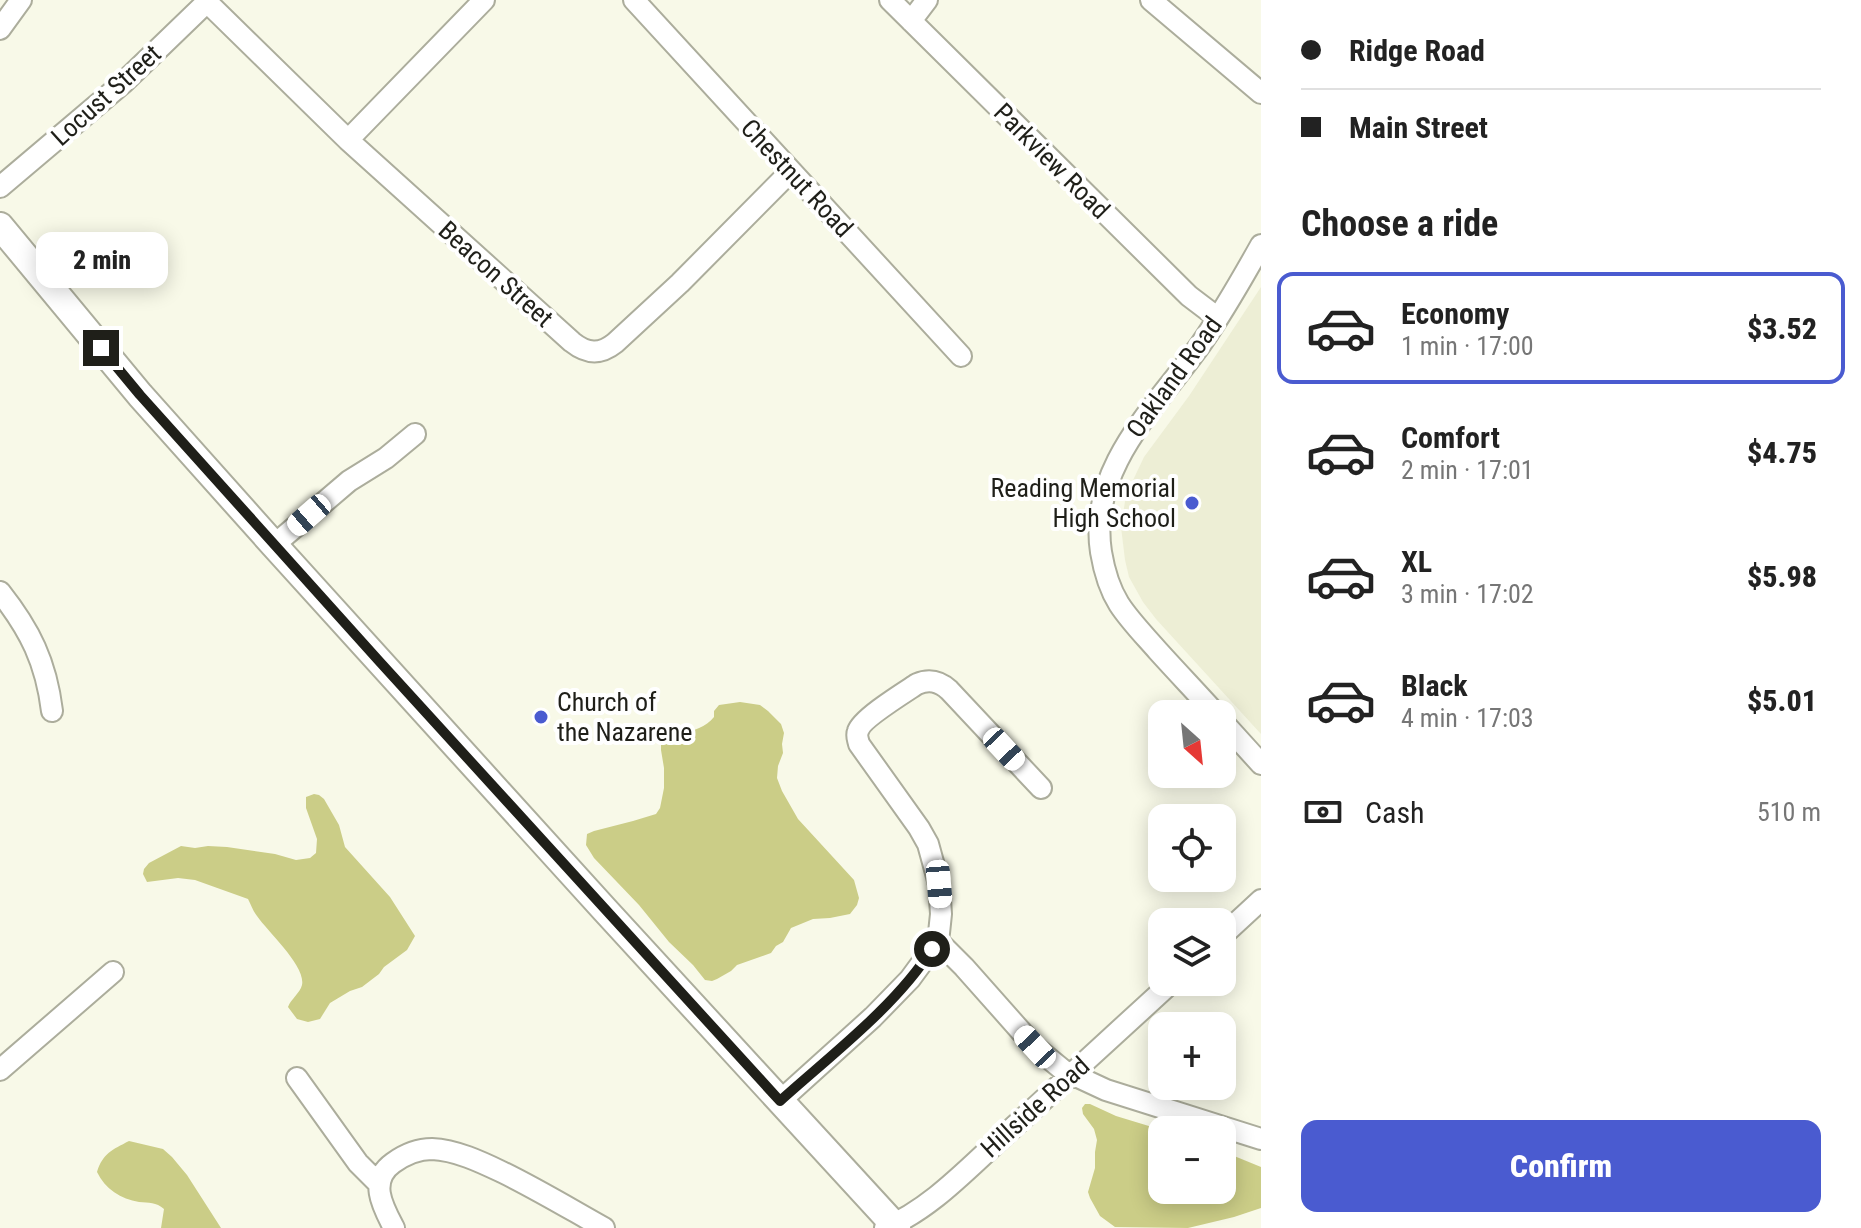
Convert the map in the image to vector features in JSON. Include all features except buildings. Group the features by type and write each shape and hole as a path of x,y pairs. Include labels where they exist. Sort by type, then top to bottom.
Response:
{"main road":[{"path":"0,226 140,395 892,1227"}],"street":[{"path":"0,29 21,0"},
{"path":"348,140 484,0"},
{"name":"Chestnut Road","path":"634,0 961,356"},
{"name":"Parkview Road","path":"890,0 1189,296 1218,318"},
{"path":"911,21 927,0"},
{"path":"1151,0 1261,93"},
{"name":"Beacon Street","path":"208,1 348,140 584,350 595,353 615,343 680,283 791,171"},
{"name":"Locust Street","path":"0,187 123,83 208,1"},
{"name":"Oakland Road","path":"1203,700 1119,604 1103,562 1099,521 1101,503 1109,477 1125,446 1218,318 1261,245"},
{"path":"274,545 349,481 391,455 415,434"},
{"path":"0,592 36,648 45,671 52,711"},
{"path":"780,1101 902,988 925,961 937,940 941,902 931,850 919,828 859,744 857,734 860,727 913,686 929,681 938,683 949,690 1041,788"},
{"path":"1236,736 1261,764"},
{"path":"1236,923 1261,900"},
{"path":"937,940 1035,1047 1056,1065 1106,1090 1261,1139"},
{"path":"0,1070 113,972"},
{"name":"Hillside Road","path":"892,1227 927,1203 1157,996"},
{"path":"297,1078 358,1163 379,1184"},
{"path":"394,1228 382,1206 379,1184 385,1170 403,1157 419,1151 443,1151 485,1165 540,1191 604,1228"}],"shaded area":[{"name":"Reading Memorial High School","path":"1261,287 1261,734 1236,707 1236,700 1230,700 1156,619 1129,577 1125,560 1121,527 1126,495 1144,457 1189,396"}],"green space":[{"path":"740,702 760,705 781,724 783,753 777,778 782,791 798,819 854,880 859,898 850,914 813,919 791,928 783,942 771,953 737,965 712,981 705,980 594,858 586,845 587,834 656,814 664,788 661,737 699,728 714,717 719,705"},
{"path":"314,794 324,799 339,825 345,847 390,897 415,936 407,950 379,974 362,987 330,1003 320,1019 308,1022 297,1019 288,1007 302,985 298,968 248,899 195,880 178,878 147,882 143,874 149,863 181,846 227,847 296,860 310,858 316,853 317,839 306,808 306,797"},
{"path":"1090,1104 1148,1126 1148,1204 1236,1204 1236,1157 1261,1167 1261,1208 1188,1228 1115,1227 1100,1216 1088,1192 1095,1168 1097,1140 1082,1108"},
{"path":"129,1141 163,1149 172,1157 221,1228 161,1228 164,1209 126,1198 109,1188 97,1172 99,1166 109,1153"}],"place":[{"name":"Reading Memorial High School","path":"1192,503"},
{"name":"Church of the Nazarene","path":"541,717"}],"route":[{"path":"101,348 379,661 780,1101 873,1017 910,979 932,949"}]}
